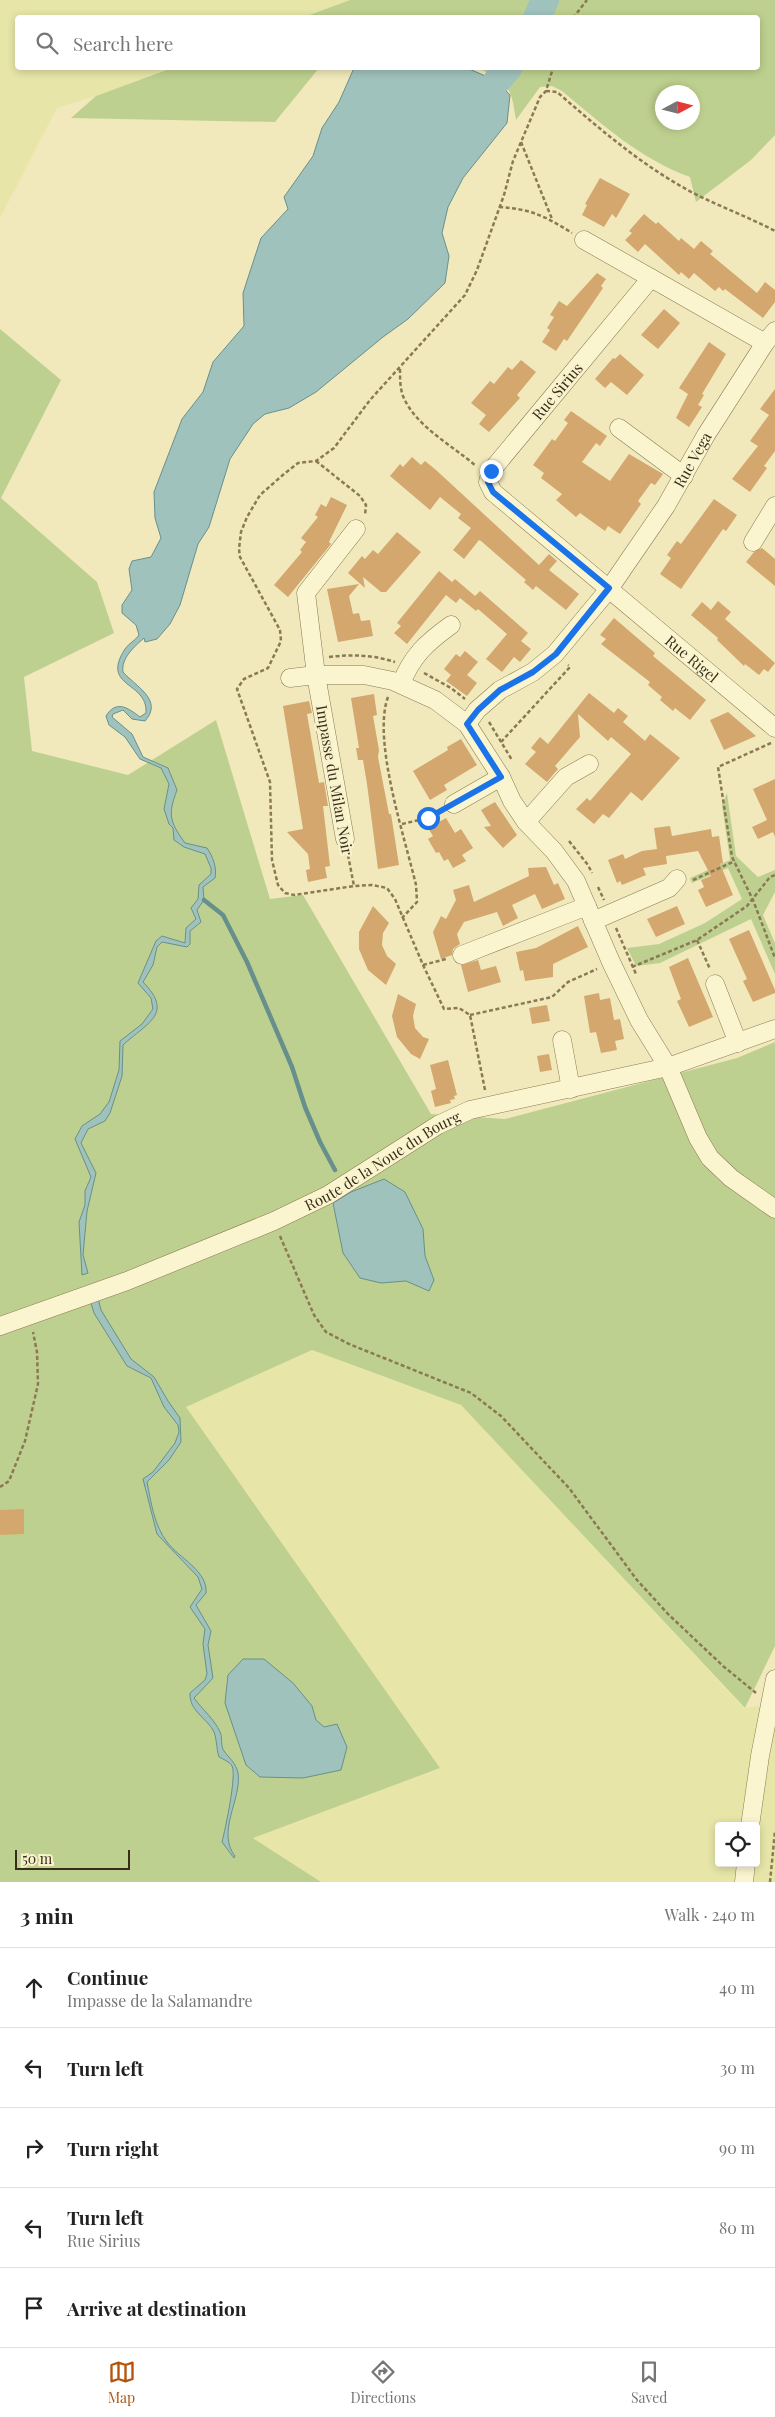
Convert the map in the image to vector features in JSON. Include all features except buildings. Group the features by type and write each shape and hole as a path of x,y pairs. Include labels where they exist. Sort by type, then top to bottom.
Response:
{"street":[{"path":"584,240 651,278 770,337"},
{"name":"Rue Sirius","path":"488,477 651,278"},
{"name":"Rue Vega","path":"467,724 478,710 500,690 533,672 556,654 609,588 666,506 706,435 770,337"},
{"path":"619,428 684,476"},
{"path":"488,477 489,487 493,492 609,588"},
{"path":"753,542 775,506"},
{"name":"Impasse du Milan Noir","path":"345,838 316,675 306,593 356,529"},
{"name":"Rue Rigel","path":"609,588 775,728"},
{"path":"397,683 410,663 436,636 450,625"},
{"path":"290,678 316,675 364,675 397,683 435,700 467,724 501,777 512,801 526,822 554,851 576,881 611,962 639,1020 668,1067 698,1138 710,1158 731,1178 775,1210"},
{"path":"526,822 566,777 589,764"},
{"path":"454,804 501,777"},
{"path":"462,955 669,888 677,879"},
{"path":"714,984 738,1043"},
{"name":"Route de la Noue du Bourg","path":"0,1326 127,1281 274,1221 328,1195 438,1125 470,1110 668,1067 775,1029"},
{"path":"562,1040 571,1089"},
{"path":"751,1822 775,1679"},
{"path":"744,1882 746,1867"}],"path":[{"path":"575,15 587,0"},
{"path":"552,70 546,91 540,97 521,142 477,270 465,294 370,400 334,448 316,461 298,463 260,495 247,517 241,532 240,557 280,630 282,641 268,668 244,679 240,683 238,694 270,782 272,860 280,890 285,893 303,895 354,886 372,885 387,888 395,899 444,1009 459,1008 470,1015 552,997 568,982 611,962 630,968 697,940 747,906 770,877 775,876"},
{"path":"546,91 557,92 620,146 676,182 698,195 775,231"},
{"path":"521,142 553,221"},
{"path":"499,207 531,211 553,221 584,240"},
{"path":"400,368 403,397 412,411 424,424 488,477"},
{"path":"316,461 360,496 366,505 366,514 356,529"},
{"path":"501,742 570,667 556,654"},
{"path":"397,683 383,709 386,754 416,884 417,902 402,918"},
{"path":"775,742 718,767 732,856 753,900 775,958"},
{"path":"402,824 428,818 454,804"},
{"name":"Impasse du Milan Noir","path":"345,838 354,886"},
{"path":"677,879 686,882 735,861"},
{"path":"697,940 714,984"},
{"path":"423,965 462,955"},
{"path":"470,1015 488,1105"},
{"path":"274,1221 314,1315 326,1332 349,1344 471,1393 501,1416 569,1488 637,1580 668,1614 723,1666 770,1702"},
{"path":"0,1487 9,1481 24,1441 38,1384 36,1352 30,1316"},
{"path":"770,1882 775,1831"}],"shaded area":[{"path":"0,0 350,0 309,15 15,15 15,70 167,70 57,108 0,218"},
{"path":"312,1350 461,1405 744,1708 775,1704 775,1882 321,1882 253,1838 440,1768 185,1407"}],"green space":[{"path":"350,0 775,0 775,135 751,160 696,202 690,177 638,151 562,91 552,86 540,87 516,120 510,93 502,82 482,70 760,70 760,15 309,15"},
{"path":"167,70 317,70 275,122 71,118 96,96"},
{"path":"0,329 61,380 1,498 97,582 114,633 24,677 32,751 128,775 216,720 270,899 303,895 431,1114 505,1119 737,1058 775,1042 775,1646 745,1708 461,1405 312,1350 186,1407 440,1768 253,1838 321,1882 0,1882"},
{"path":"727,793 736,856 758,877 775,870 775,892 763,915 775,943 775,974 751,919 660,963 636,966 627,948 659,944 705,923 742,899 728,868 692,883 690,878 730,860 722,805"}],"water":[{"path":"353,70 472,70 497,81 510,95 507,123 463,178 448,207 442,233 449,256 445,283 408,319 316,392 289,408 265,414 253,424 230,459 209,527 198,544 180,605 170,624 157,639 145,642 144,638 129,653 124,662 123,672 150,700 150,713 145,721 132,719 123,710 113,714 112,717 132,734 143,757 168,768 177,790 171,812 173,823 185,843 207,848 214,862 215,878 203,887 204,900 197,910 201,922 190,931 190,944 187,947 162,942 157,947 153,965 143,982 152,993 157,1010 154,1017 123,1045 122,1076 110,1113 105,1121 88,1129 81,1143 96,1173 87,1211 83,1255 88,1273 82,1275 79,1222 85,1205 85,1191 91,1177 75,1139 82,1126 100,1114 109,1102 119,1070 120,1041 142,1024 153,1009 151,998 138,983 156,941 162,936 185,943 186,928 196,919 191,908 198,899 199,885 211,874 211,868 205,854 184,847 174,840 173,828 169,824 164,809 169,784 161,768 140,759 125,737 109,725 106,716 114,708 118,707 131,710 140,717 146,713 145,703 140,695 121,678 118,671 119,662 125,649 139,635 136,625 122,613 122,605 132,590 129,569 132,561 151,557 161,538 155,518 154,492 182,419 203,392 213,362 244,326 243,293 261,238 288,209 284,197 313,156 322,128 339,102"},
{"path":"384,1179 405,1192 423,1229 425,1256 434,1280 429,1291 406,1281 381,1283 360,1278 343,1253 333,1203 351,1192"},
{"path":"89,1297 98,1298 101,1310 131,1359 154,1377 180,1418 181,1442 169,1460 147,1482 159,1528 172,1548 198,1571 205,1585 206,1593 196,1605 211,1631 208,1645 213,1678 194,1698 218,1728 221,1734 223,1749 234,1763 238,1773 237,1794 231,1815 228,1837 230,1847 235,1856 234,1858 222,1842 232,1791 232,1766 219,1757 213,1730 195,1709 190,1699 190,1693 205,1680 207,1674 203,1644 205,1629 190,1607 202,1589 198,1577 157,1534 143,1479 153,1472 175,1443 179,1432 178,1425 164,1407 151,1378 127,1366 94,1313"},
{"path":"243,1659 264,1659 293,1683 312,1706 316,1720 324,1727 337,1724 347,1747 341,1770 303,1778 260,1777 246,1765 225,1703 228,1675"}],"waterway":[{"path":"538,15 545,0"},
{"path":"497,81 506,70"},
{"path":"204,900 223,915 247,962 292,1067 305,1107 320,1142 335,1170"}],"route":[{"path":"428,818 501,777 467,724 478,710 500,690 533,672 556,654 609,588 493,492 488,482 491,471"}]}
